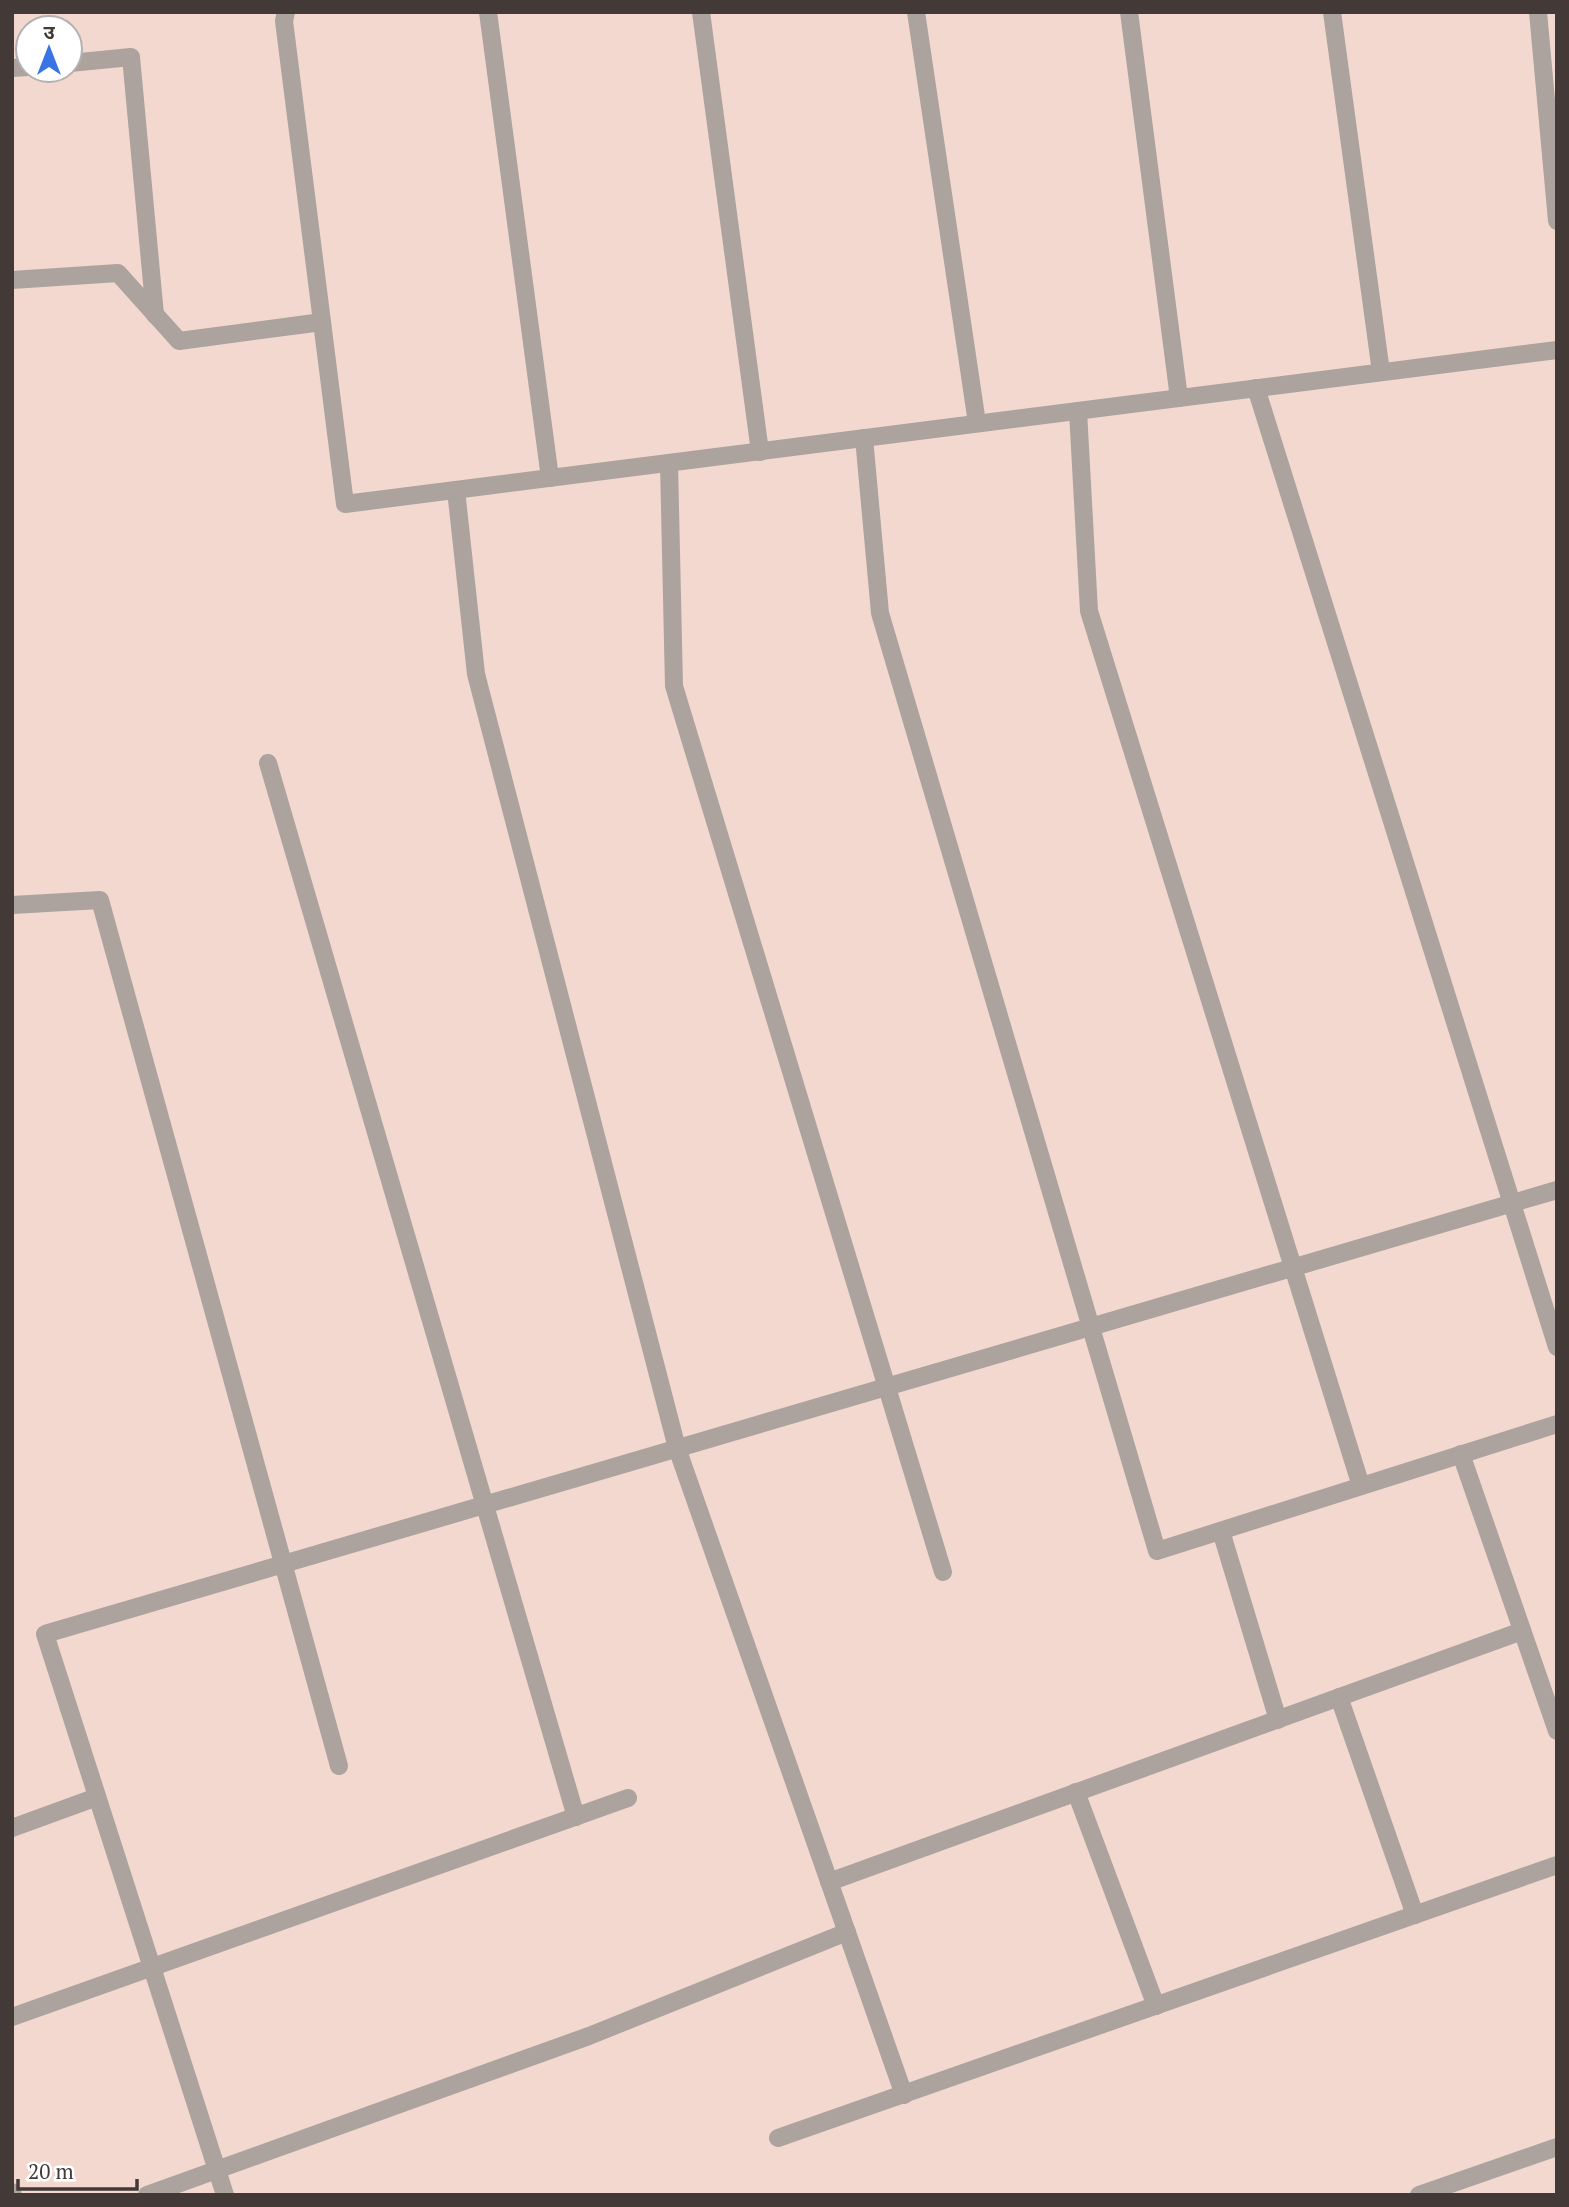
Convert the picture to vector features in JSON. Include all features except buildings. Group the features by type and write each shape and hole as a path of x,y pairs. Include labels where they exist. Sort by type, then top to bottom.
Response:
{"street":[{"path":"488,12 550,478"},
{"path":"701,12 760,452"},
{"path":"916,12 977,424"},
{"path":"1129,12 1179,398"},
{"path":"1332,12 1381,372"},
{"path":"1538,12 1557,221"},
{"path":"288,13 285,35 345,504 1557,350"},
{"path":"84,62 131,57 155,315"},
{"path":"12,280 118,273 178,341 322,322"},
{"path":"1256,388 1557,1347"},
{"path":"1078,411 1089,611 1361,1486"},
{"path":"864,438 880,613 1157,1551 1557,1424"},
{"path":"668,463 674,686 943,1572"},
{"path":"456,490 476,674 677,1448 904,2095"},
{"path":"268,763 576,1817"},
{"path":"12,905 100,900 339,1766"},
{"path":"225,2195 45,1634 1557,1190"},
{"path":"1461,1454 1557,1731"},
{"path":"1221,1531 1278,1720"},
{"path":"829,1882 1522,1631"},
{"path":"1339,1697 1415,1915"},
{"path":"1076,1792 1156,2006"},
{"path":"12,1828 97,1797"},
{"path":"12,2017 628,1798"},
{"path":"778,2138 1557,1865"},
{"path":"147,2195 589,2036 847,1932"},
{"path":"1419,2195 1557,2147"}]}
